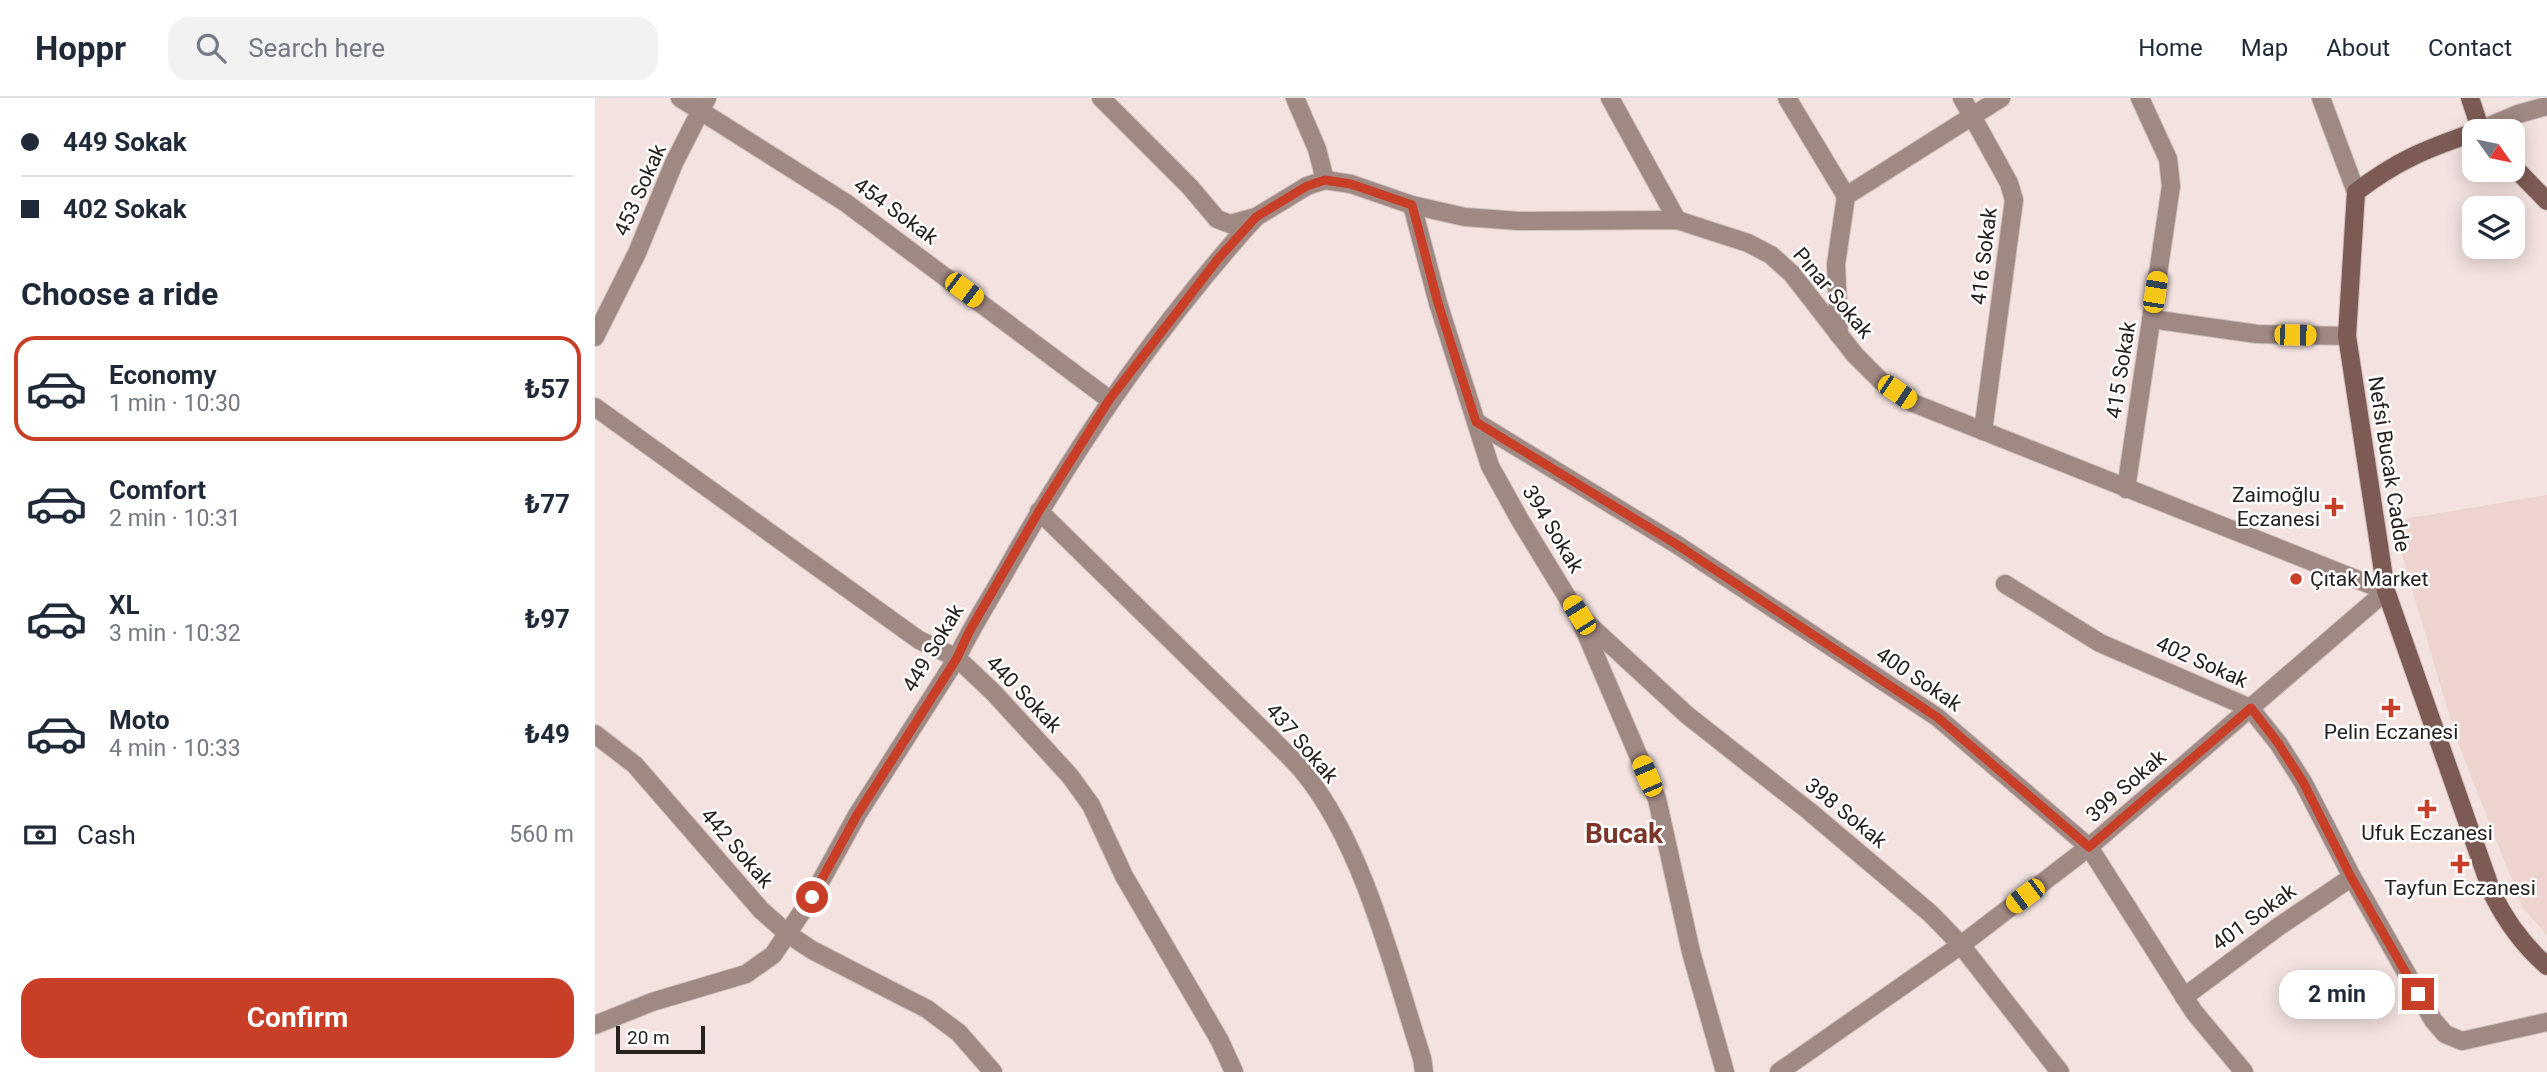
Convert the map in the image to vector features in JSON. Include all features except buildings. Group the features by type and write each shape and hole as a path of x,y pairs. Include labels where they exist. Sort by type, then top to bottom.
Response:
{"street":[{"name":"454 Sokak","path":"680,98 704,105 846,203 1109,400"},
{"path":"1101,98 1190,187 1217,219 1230,224 1256,217 1307,186 1325,180 1317,149 1294,98"},
{"path":"1610,98 1677,220"},
{"path":"1787,98 1846,196 1836,264 1839,335"},
{"name":"416 Sokak","path":"1962,98 2009,183 2014,200 1983,431"},
{"path":"1846,196 2001,98"},
{"name":"415 Sokak","path":"2126,489 2171,186 2168,159 2140,98"},
{"path":"2321,98 2356,192 2383,171 2414,154 2462,137"},
{"path":"2470,98 2475,119"},
{"name":"453 Sokak","path":"595,337 637,253 674,163 704,105"},
{"path":"2506,119 2547,106"},
{"path":"2525,178 2547,201"},
{"name":"Pınar Sokak","path":"1325,180 1351,184 1412,205 1465,217 1584,221 1677,220 1748,243 1771,255 1792,274 1839,335 1881,380 1913,403 2386,591"},
{"name":"Nefsi Bucak Cadde","path":"2356,192 2347,336 2386,591 2493,895 2507,922 2527,948 2547,966"},
{"name":"394 Sokak","path":"1412,205 1438,303 1490,466 1579,615 1657,799 1691,951 1725,1072"},
{"name":"449 Sokak","path":"595,1026 652,1002 746,974 773,954 812,897 857,815 957,658 969,632 1039,511 1109,400 1218,259 1256,217"},
{"path":"2151,319 2257,334 2347,336"},
{"name":"440 Sokak","path":"595,407 919,640 957,658 994,693 1070,776 1091,805 1123,876 1220,1041 1234,1072"},
{"name":"400 Sokak","path":"1476,422 1676,544 1937,717 2089,847 2194,1012 2244,1072"},
{"name":"437 Sokak","path":"1039,511 1272,739 1305,774 1321,797 1346,840 1373,908 1422,1058 1424,1072"},
{"name":"402 Sokak","path":"2005,584 2100,643 2251,708 2303,782 2351,877 2433,1020 2445,1034 2462,1041 2547,1021"},
{"name":"399 Sokak","path":"1779,1072 1961,945 2089,847 2386,591"},
{"name":"398 Sokak","path":"1579,615 1687,715 1876,865 1931,914 1961,945 2060,1072"},
{"name":"442 Sokak","path":"595,734 635,765 761,910 787,934 812,950 927,1009 958,1033 993,1072"},
{"name":"401 Sokak","path":"2184,996 2351,877"}],"shaded area":[{"path":"2547,495 2547,935 2523,908 2456,738 2392,521"}],"place":[{"name":"Zaimoğlu Eczanesi","path":"2334,507"},
{"name":"Çıtak Market","path":"2296,579"},
{"name":"Pelin Eczanesi","path":"2391,708"},
{"name":"Ufuk Eczanesi","path":"2427,809"},
{"name":"Tayfun Eczanesi","path":"2460,864"}],"district":[{"name":"Bucak","path":"1624,833"}],"route":[{"path":"812,897 857,815 957,658 969,632 1039,511 1109,400 1218,259 1256,217 1307,186 1325,180 1351,184 1412,205 1438,303 1476,422 1676,544 1937,717 2089,847 2251,708 2303,782 2351,877 2418,994"}]}
